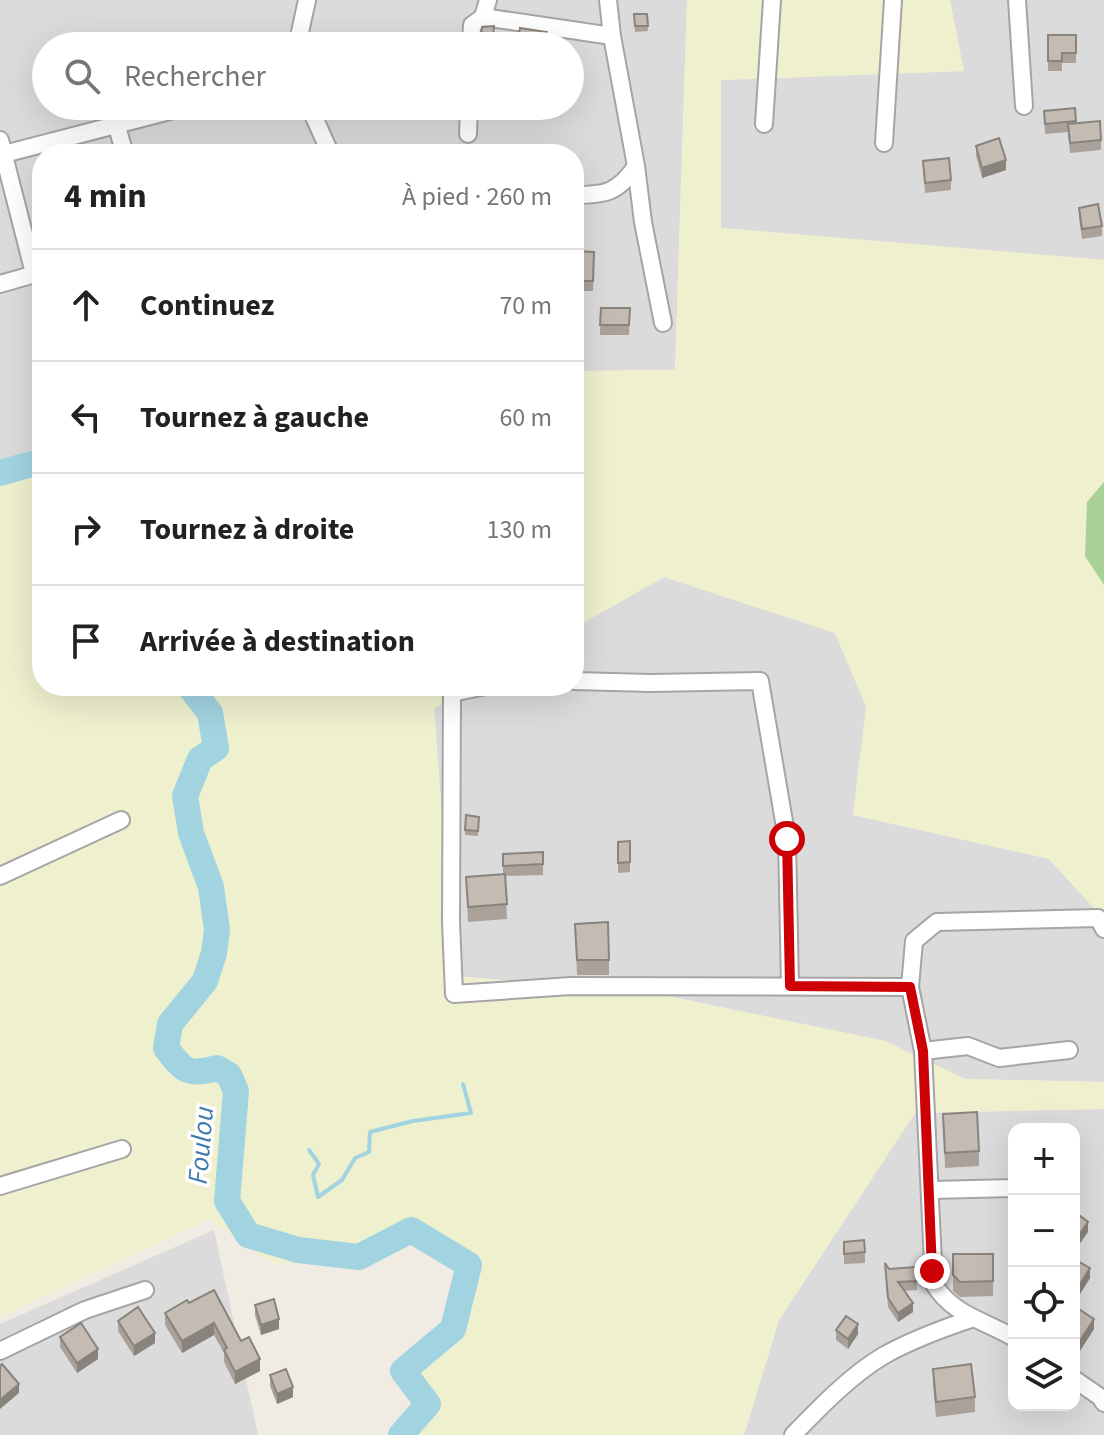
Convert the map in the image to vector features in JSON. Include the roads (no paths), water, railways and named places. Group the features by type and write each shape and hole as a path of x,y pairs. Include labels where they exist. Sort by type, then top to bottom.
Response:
{"street":[{"path":"300,32 307,0"},
{"path":"472,32 472,25 483,17 488,0"},
{"path":"608,0 643,222 663,323"},
{"path":"764,124 772,0"},
{"path":"884,143 893,0"},
{"path":"1017,0 1024,106"},
{"path":"483,17 612,36"},
{"path":"32,252 1,150 141,120"},
{"path":"315,120 324,144"},
{"path":"468,120 468,134"},
{"path":"117,127 122,144"},
{"path":"584,195 605,194 625,182 636,166"},
{"path":"0,284 32,274"},
{"path":"584,681 760,681 787,839 790,986"},
{"path":"452,696 451,922 454,994 571,986 910,987"},
{"path":"0,876 121,820"},
{"path":"1008,1334 971,1319 940,1294 934,1284 923,1051 910,987 914,941 937,922 1098,918 1104,929"},
{"path":"923,1051 968,1046 999,1058 1069,1050"},
{"path":"0,1186 122,1149"},
{"path":"931,1190 1008,1188"},
{"path":"0,1351 85,1310 145,1290"},
{"path":"793,1435 819,1408 881,1357 926,1334 971,1319"},
{"path":"1080,1383 1103,1397"}],"waterway":[{"name":"Foulou","path":"0,473 32,464"},
{"name":"Foulou","path":"197,696 210,713 216,748 200,759 185,796 191,833 211,887 217,930 205,981 170,1024 166,1048 187,1070 217,1068 229,1075 236,1091 227,1201 248,1235 298,1250 359,1257 411,1230 469,1265 453,1329 403,1371 428,1404 401,1435"},
{"path":"309,1150 319,1164 313,1175 318,1197 342,1180 355,1158 369,1152 370,1132 413,1121 471,1113 463,1084"}]}
